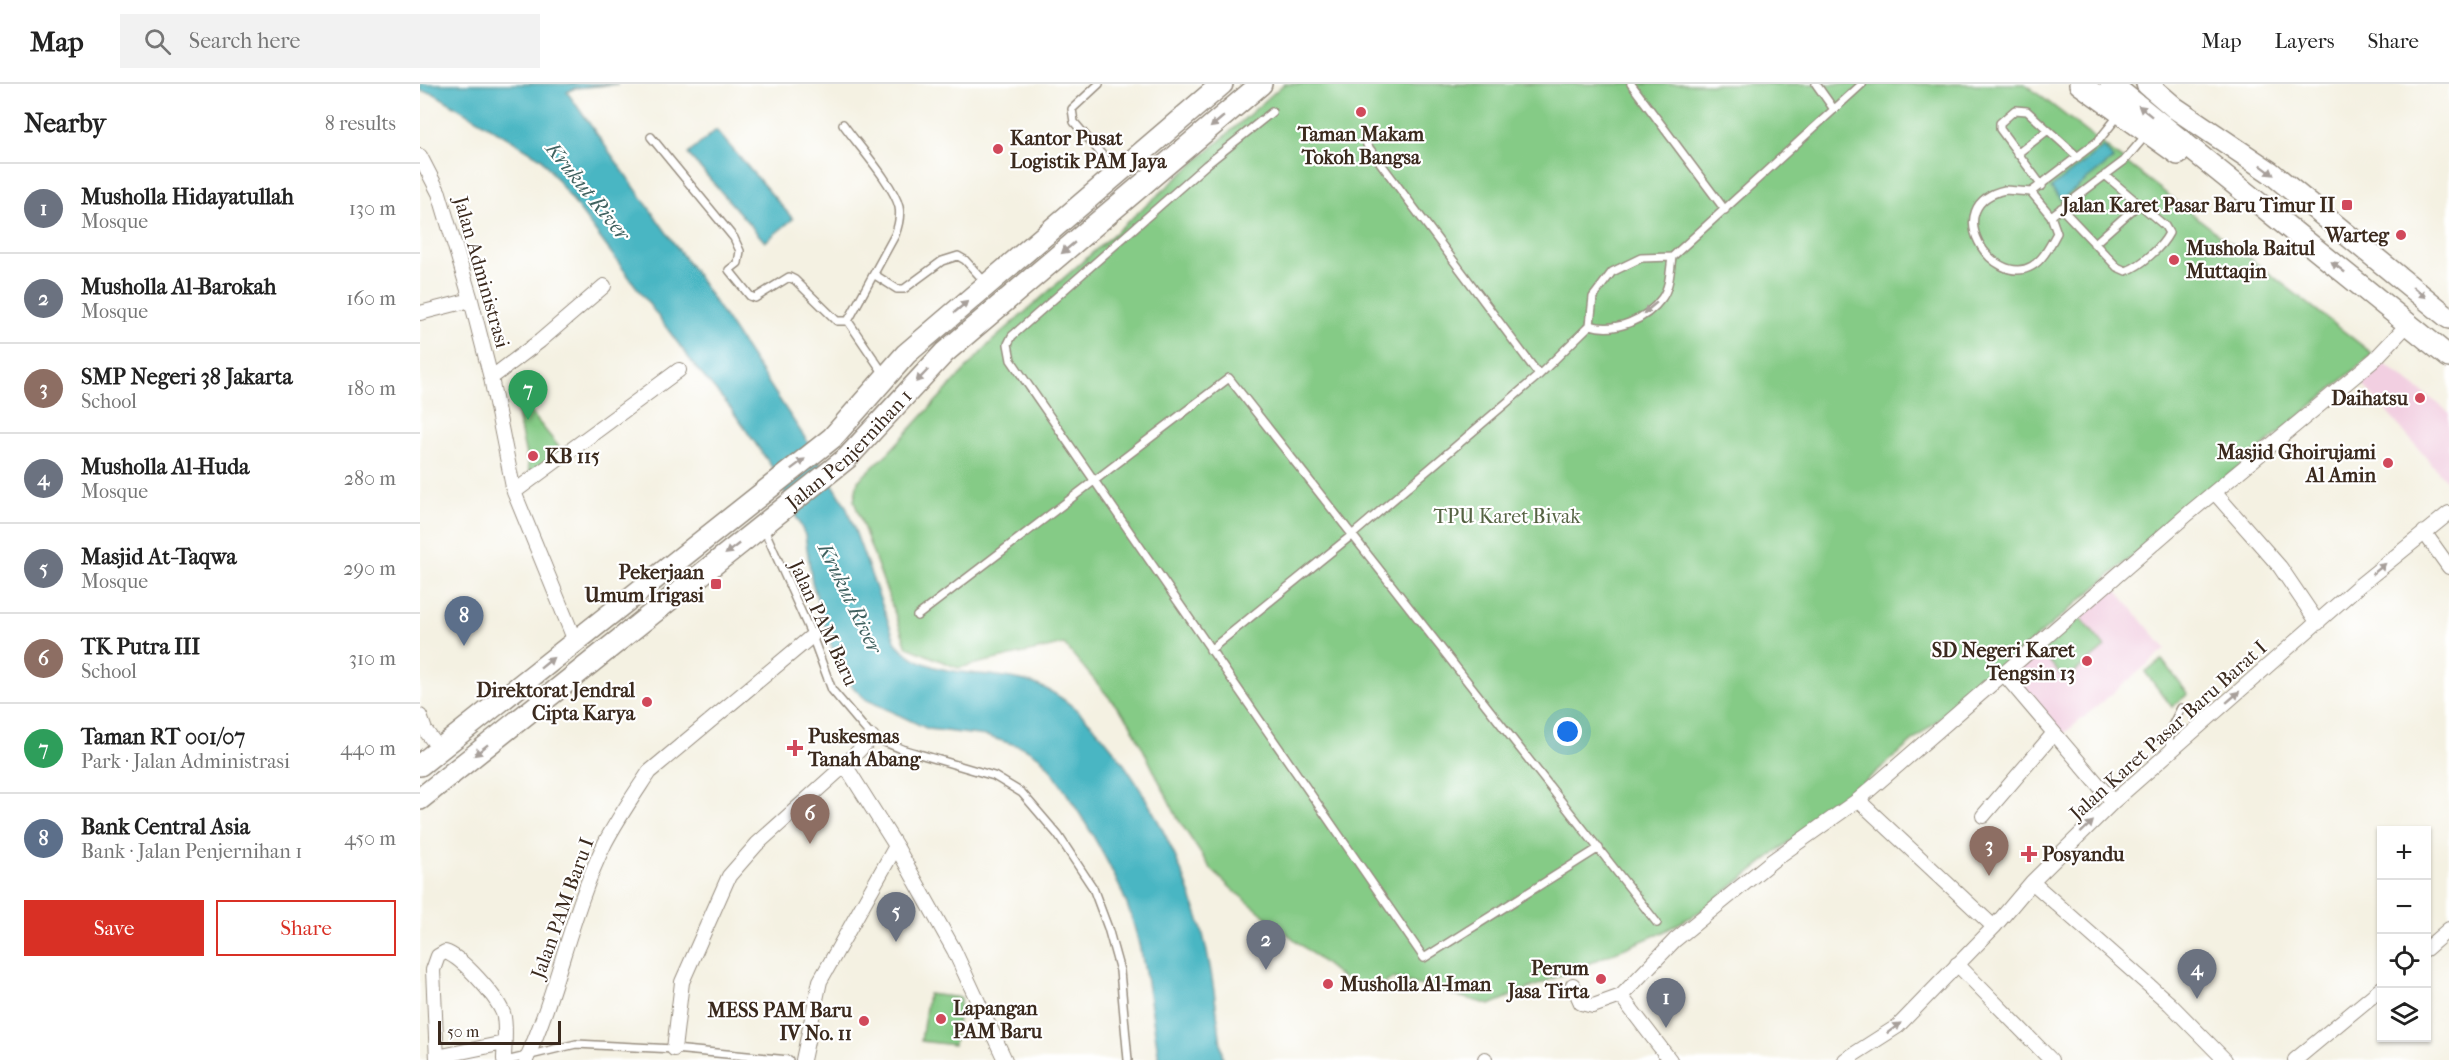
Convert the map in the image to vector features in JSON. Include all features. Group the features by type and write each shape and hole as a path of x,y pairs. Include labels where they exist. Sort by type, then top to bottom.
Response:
{"main road":[{"name":"Jalan Penjernihan 1","path":"420,765 763,490 832,438 906,354 1222,84"},
{"name":"Jalan Penjernihan 1","path":"424,788 847,459 944,353 1261,84"},
{"path":"2080,84 2215,180 2255,201"},
{"path":"2147,84 2175,108 2220,135 2331,220 2449,318"},
{"path":"2170,84 2220,135"},
{"path":"2115,87 2449,357"}],"street":[{"name":"Jalan Administrasi","path":"420,156 439,193 471,300 491,378 514,492 574,641"},
{"path":"491,378 604,286"},
{"path":"420,313 471,300"},
{"path":"1573,985 1581,1003 1587,1005 1601,1004 1621,996 1684,932 1772,861 1858,800 2003,673 2374,360 2409,323"},
{"path":"514,492 679,370"},
{"path":"2215,493 2280,567 2318,623"},
{"name":"Jalan Karet Pasar Baru Barat I","path":"1845,1060 1898,1026 1994,927 2032,882 2113,802 2318,623 2449,513"},
{"path":"2424,532 2449,567"},
{"name":"Jalan PAM Baru I","path":"528,1057 586,890 605,843 632,797 649,772 812,636"},
{"path":"2003,673 2113,802"},
{"path":"420,716 425,730 440,750"},
{"path":"1983,816 2054,734"},
{"path":"674,1049 682,982 729,876 757,844 845,765 872,736"},
{"path":"845,765 896,846 954,951 1005,1060"},
{"path":"1858,800 1994,927"},
{"path":"804,1060 819,981 896,846"},
{"path":"2032,882 2170,1004 2225,1060"},
{"path":"2431,945 2449,929"},
{"path":"504,1043 437,1059 433,970 438,956 445,952 453,954 481,982 503,1013 504,1043 504,1060"},
{"path":"1957,964 2051,1060"},
{"path":"2295,1060 2377,992"},
{"path":"1621,996 1670,1060"}],"lane":[{"path":"1099,84 1072,109 1071,115 1074,122 1118,173"},
{"path":"1631,84 1725,210"},
{"path":"1816,84 1833,108"},
{"path":"1210,650 1352,535 1539,375 1590,325 1593,297 1612,272 1641,258 1672,256 1862,84"},
{"path":"2042,186 2000,129 2000,123 2015,110 2026,111 2078,157"},
{"path":"1272,112 1206,165 1012,336 1008,352 1011,360 1092,481 1424,958 1599,848"},
{"path":"2031,192 2051,216 2057,233 2041,260 2031,267 2021,270 2004,267 1985,252 1976,239 1973,228 1978,207 1995,192 2006,190 2031,192 2042,186 2098,141 2120,113"},
{"path":"843,124 883,178 899,207 899,225 875,275 848,321"},
{"path":"2017,154 2048,130"},
{"path":"2051,216 2124,161 2148,133"},
{"path":"651,137 734,238 740,251 738,263 729,270 750,296 755,298 789,277 795,280 837,321 848,321"},
{"path":"1367,145 1539,375"},
{"path":"2061,208 2117,267 2126,271 2134,268 2166,240 2169,232 2165,226 2105,175"},
{"path":"2094,244 2139,204"},
{"path":"875,275 897,289 904,290 942,261 958,256 965,260 987,285"},
{"path":"1590,325 1602,329 1617,326 1633,321 1647,312 1662,298 1668,282 1672,256"},
{"path":"848,321 885,376"},
{"path":"917,616 1229,378 1657,923"},
{"name":"Jalan PAM Baru","path":"770,519 832,690 872,736 902,749 994,776 1022,793 1039,809 1093,888 1108,928 1120,971 1128,1060"},
{"path":"2170,753 2169,732 2181,708"},
{"path":"510,1060 576,1044 674,1049 789,1060"}],"shaded area":[{"path":"2382,362 2449,412 2449,484 2359,380"},
{"name":"SD Negeri Karet Tengsin 13","path":"2113,586 2166,649 2061,736 2008,672"}],"green space":[{"name":"TPU Karet Bivak","path":"1284,84 2025,84 2373,354 1844,799 1698,913 1663,932 1490,1005 1393,978 1373,990 1341,977 1233,890 1211,869 1178,819 1129,721 1064,644 958,668 907,647 854,501 858,481 889,452 990,343"},
{"path":"512,389 563,452 530,475"},
{"path":"2081,618 2105,647 2065,680 2041,651"},
{"path":"2162,660 2188,694 2172,707 2145,672"},
{"name":"Lapangan PAM Baru","path":"928,994 961,998 954,1045 921,1041"}],"water":[{"name":"Krukut River","path":"420,84 618,84 575,88 567,92 698,277 807,441 846,506 896,643 925,664 942,669 1032,683 1063,699 1093,725 1120,759 1145,797 1185,879 1198,918 1212,979 1223,1060 1159,1060 1141,951 1129,909 1097,842 1049,767 1040,757 1025,748 986,736 928,729 865,699 850,684 831,645 812,582 805,535 772,467 729,406 697,369 541,158 433,93 420,91"},
{"path":"716,130 793,219 765,242 688,154"},
{"path":"2104,147 2113,159 2061,200 2051,188"}],"place":[{"name":"Taman Makam Tokoh Bangsa","path":"1361,112"},
{"name":"Kantor Pusat Logistik PAM Jaya","path":"998,149"},
{"name":"Jalan Karet Pasar Baru Timur II","path":"2347,205"},
{"name":"Warteg","path":"2401,235"},
{"name":"Mushola Baitul Muttaqin","path":"2174,260"},
{"name":"Daihatsu","path":"2420,398"},
{"name":"Taman RT 001/07","path":"528,420"},
{"name":"KB 115","path":"533,456"},
{"name":"Masjid Ghoirujami Al Amin","path":"2388,463"},
{"name":"Pekerjaan Umum Irigasi","path":"716,584"},
{"name":"Bank Central Asia","path":"464,646"},
{"name":"SD Negeri Karet Tengsin 13","path":"2087,661"},
{"name":"Direktorat Jendral Cipta Karya","path":"647,702"},
{"name":"Puskesmas Tanah Abang","path":"795,748"},
{"name":"TK Putra III","path":"810,844"},
{"name":"Posyandu","path":"2029,854"},
{"name":"SMP Negeri 38 Jakarta","path":"1989,876"},
{"name":"Masjid At-Taqwa","path":"896,942"},
{"name":"Musholla Al-Barokah","path":"1266,970"},
{"name":"Perum Jasa Tirta","path":"1601,979"},
{"name":"Musholla Al-Iman","path":"1328,984"},
{"name":"Musholla Al-Huda","path":"2197,999"},
{"name":"Lapangan PAM Baru","path":"941,1019"},
{"name":"MESS PAM Baru IV No. 11","path":"864,1021"},
{"name":"Musholla Hidayatullah","path":"1666,1028"}]}
